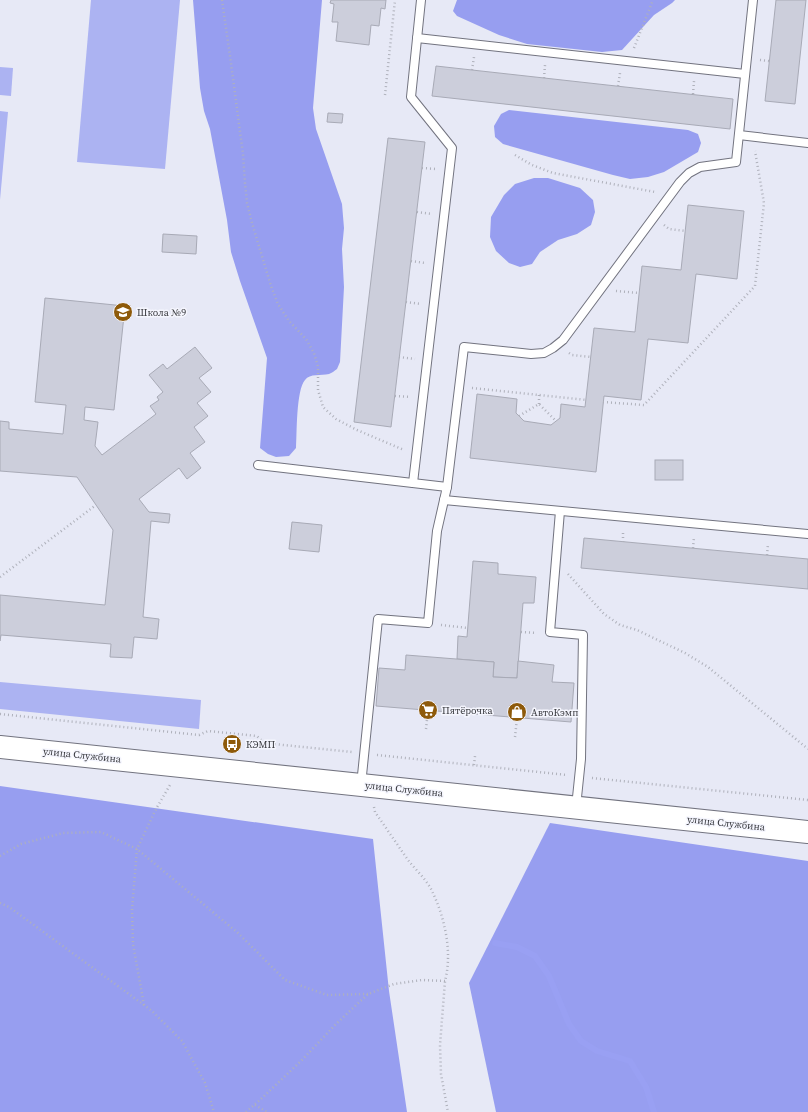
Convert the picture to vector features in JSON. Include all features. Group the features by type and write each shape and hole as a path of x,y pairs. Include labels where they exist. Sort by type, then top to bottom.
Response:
{"street":[{"name":"улица Службина","path":"0,747 808,832"}],"lane":[{"path":"413,483 452,148 411,97 421,0"},
{"path":"366,785 364,754 378,618 428,623 436,538 447,487 464,347 531,354 544,352 559,344 680,182 700,167 736,162 753,0"},
{"path":"417,38 745,74"},
{"path":"739,135 808,143"},
{"path":"258,465 447,487"},
{"path":"444,500 808,534"},
{"path":"560,511 550,632 583,635 580,759 576,808"}],"path":[{"path":"222,0 242,146 247,203 271,286 278,304 289,321 306,339 314,352 318,367 318,390 323,407 336,419 357,430 416,454"},
{"path":"385,95 395,0"},
{"path":"629,61 653,0"},
{"path":"603,402 644,405 755,286 764,203 752,136"},
{"path":"515,155 532,165 553,173 670,195"},
{"path":"653,218 669,229 686,231"},
{"path":"605,283 615,291 640,293"},
{"path":"559,344 572,355 591,357"},
{"path":"459,386 587,400"},
{"path":"539,395 539,404 556,421"},
{"path":"519,416 539,404"},
{"path":"0,576 96,505"},
{"path":"556,560 604,614 620,625 644,634 685,653 708,667 808,750"},
{"path":"450,626 468,628"},
{"path":"521,632 534,633"},
{"path":"426,729 428,710"},
{"path":"0,714 199,735 208,731 257,736 264,743 808,800"},
{"path":"515,737 517,718"},
{"path":"474,765 475,756"},
{"path":"144,1005 133,944 132,910 137,849 156,809 182,766"},
{"path":"366,785 375,812 408,860 430,887 441,913 447,943 447,972 440,1045 441,1074 448,1112"},
{"path":"0,856 21,844 63,833 101,832 137,849 238,933 285,980 327,995 368,994 394,984 422,980 445,981"},
{"path":"0,903 9,907 144,1005 182,1041 205,1083 214,1112"},
{"path":"246,1112 301,1061 336,1024 368,994"},
{"path":"255,1105 267,1112"}],"shaded area":[{"path":"91,0 180,0 165,169 77,162"},
{"path":"193,0 322,0 313,108 316,129 342,204 344,228 342,249 344,287 340,362 337,369 332,373 310,376 302,385 298,402 296,448 289,456 276,457 268,454 260,448 267,358 231,252 227,220 210,129 204,111 200,88"},
{"path":"457,0 675,0 654,15 622,50 602,52 527,44 499,35 457,16 453,11"},
{"path":"0,67 13,68 11,96 0,95"},
{"path":"509,110 688,130 698,134 701,143 698,152 664,172 648,177 630,179 503,144 495,137 494,126 501,114"},
{"path":"0,111 8,112 0,200"},
{"path":"534,178 548,178 580,188 593,200 595,212 591,225 577,234 558,240 540,252 532,264 520,267 509,263 496,251 490,237 491,217 504,195 515,184"},
{"path":"0,682 201,700 199,729 0,709"},
{"path":"0,786 373,839 389,991 407,1112 0,1112"},
{"path":"550,823 808,861 808,1112 496,1112 469,983"}],"building":[{"path":"331,0 386,0 385,9 381,8 379,26 371,25 369,45 336,41 338,22 332,22 334,4 330,3"},
{"path":"776,0 806,0 795,104 765,101"},
{"path":"436,66 733,99 730,129 432,96"},
{"path":"328,113 343,114 342,123 327,122"},
{"path":"388,138 425,142 391,427 354,422"},
{"path":"688,205 744,211 737,279 696,274 688,343 648,339 641,400 604,396 596,472 470,458 477,394 517,399 516,413 524,421 551,425 560,418 561,404 585,407 594,328 635,332 642,266 681,270"},
{"path":"163,234 197,236 196,254 162,252"},
{"path":"45,298 125,306 114,410 85,407 84,420 98,422 95,446 102,455 156,414 150,406 159,400 157,397 163,392 149,375 163,364 167,369 195,347 212,368 199,378 211,392 197,403 208,416 194,427 205,442 190,453 201,468 187,479 179,468 139,499 149,512 170,514 169,523 151,521 143,617 159,619 157,639 134,637 132,658 110,657 111,644 1,635 0,641 0,595 105,605 113,530 77,477 0,471 0,421 9,422 9,429 63,434 66,405 35,402"},
{"path":"655,460 683,460 683,480 655,480"},
{"path":"292,522 322,525 319,552 289,549"},
{"path":"584,538 808,559 808,589 581,568"},
{"path":"473,561 498,563 498,574 536,577 534,603 523,603 517,678 493,677 494,662 457,659 458,636 467,637"},
{"path":"406,655 494,662 493,677 517,678 518,661 554,665 552,682 574,683 571,722 376,706 379,668 405,670"}],"waterway":[{"path":"495,943 517,947 535,956 549,976 569,1024 581,1041 597,1051 630,1061 646,1087 654,1112"}],"place":[{"name":"Школа №9","path":"123,312"},
{"name":"Пятёрочка","path":"428,710"},
{"name":"АвтоКэмп","path":"517,712"},
{"name":"КЭМП","path":"232,744"}]}
